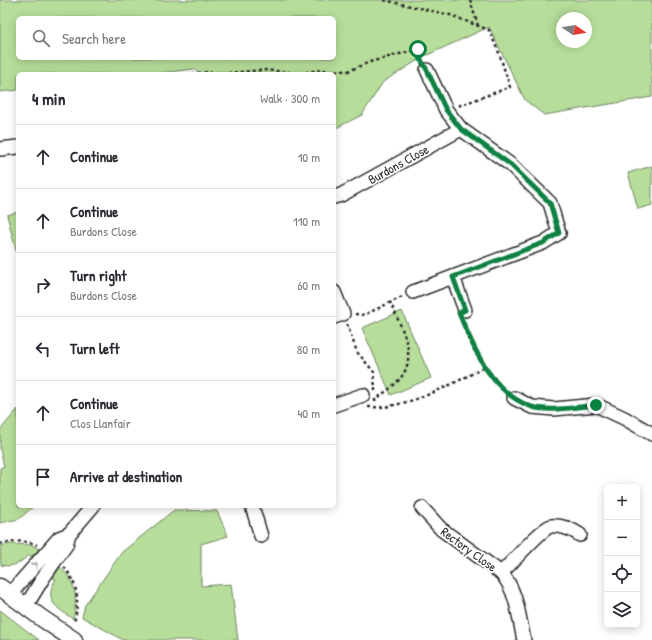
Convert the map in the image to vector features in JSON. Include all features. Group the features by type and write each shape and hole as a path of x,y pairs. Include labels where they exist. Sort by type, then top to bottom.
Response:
{"main road":[{"path":"5,590 74,640"}],"street":[{"path":"413,292 543,243 559,233 550,203 511,165 461,129 446,110 427,70"},
{"name":"Burdons Close","path":"336,196 342,195 461,129"},
{"path":"0,149 16,147"},
{"path":"453,277 465,310"},
{"path":"336,304 338,316"},
{"path":"336,404 361,395"},
{"path":"514,398 532,407 554,409 596,405 624,418 652,434"},
{"path":"26,606 59,538 69,534 91,508"},
{"path":"253,508 261,536"},
{"name":"Rectory Close","path":"422,508 441,529 506,578 512,592 524,640"},
{"name":"Rectory Close","path":"501,573 550,526 567,527 580,535"},
{"path":"5,590 51,556"}],"path":[{"path":"384,0 450,15 488,30 499,53 510,87 446,110"},
{"path":"470,0 478,26"},
{"path":"307,72 320,70 348,71 370,62 418,49 421,60 427,70"},
{"path":"239,72 262,70 288,72"},
{"path":"374,407 376,386 374,372 357,352 338,316 364,314 413,292"},
{"path":"374,401 398,381 403,375 406,366 408,349 406,341 390,302"},
{"path":"465,310 459,313 474,349 503,391 514,398"},
{"path":"361,395 367,407 388,407 417,400 485,367"},
{"path":"0,544 7,542 28,542 38,545 65,568 74,580 78,596 77,612 74,623"}],"green space":[{"path":"0,0 652,0 652,97 544,115 525,100 489,27 423,57 383,82 362,115 336,128 336,72 198,72 194,69 169,72 16,72 16,90 0,92"},
{"path":"652,166 652,205 638,209 628,173"},
{"path":"16,213 16,250 7,215"},
{"path":"402,311 431,378 391,395 362,328"},
{"path":"16,411 16,508 32,508 19,519 0,523 0,468 4,466 0,449 0,430"},
{"path":"174,510 217,511 228,536 201,544 201,586 231,584 238,640 123,640 82,617 85,605 122,552"},
{"path":"10,544 32,545 39,549 31,557 29,555 16,564 9,566 1,565 0,546"},
{"path":"60,567 69,578 74,591 75,612 73,619 61,611 53,603 51,598 52,587 56,579 53,578"},
{"path":"0,610 39,640 0,640"}],"route":[{"path":"418,49 421,60 446,110 461,129 511,165 550,203 559,233 543,243 453,277 465,310 459,313 474,349 503,391 532,407 554,409 596,405"}]}
